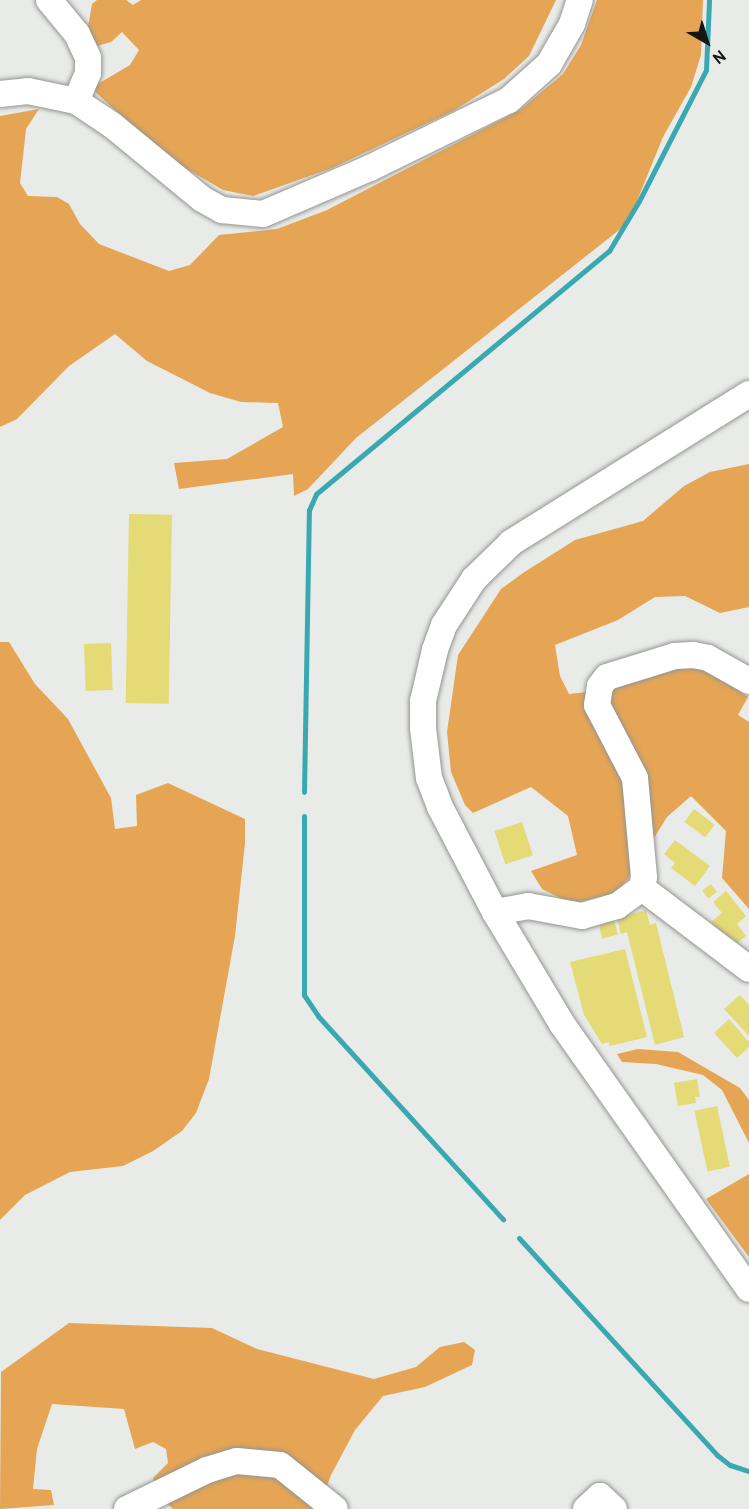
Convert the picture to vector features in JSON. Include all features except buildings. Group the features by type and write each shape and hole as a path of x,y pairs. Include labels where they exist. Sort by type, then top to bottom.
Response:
{"street":[{"path":"49,0 77,34 88,58 88,73 76,101"},
{"path":"0,94 28,91 76,101 112,125 202,199 222,210 263,214 350,177 509,100 549,64 572,24 580,0"},
{"path":"749,394 511,543 474,579 444,625 423,701 423,752 440,807 495,912 562,1024 749,1289"},
{"path":"495,912 528,906 582,916 617,906 642,888 644,869 635,778 597,705 600,686 617,671 675,656 708,658 749,681"},
{"path":"642,888 749,969"},
{"path":"128,1509 207,1470 237,1461 279,1465 335,1509"},
{"path":"586,1509 600,1496 614,1509"}],"shaded area":[{"path":"97,0 126,0 133,5 141,0 556,0 529,56 504,79 453,111 332,168 253,196 223,190 168,158 91,88 130,65 139,50 122,32 111,42 97,46 88,27 92,4"},
{"path":"597,0 703,0 701,55 691,87 663,137 628,223 356,438 308,489 294,496 293,474 179,489 174,463 227,459 283,427 278,403 241,402 210,393 147,361 115,334 69,366 17,419 0,427 0,116 39,109 26,129 20,183 28,196 57,197 69,204 80,224 99,244 169,271 190,265 219,235 277,229 327,210 520,110 563,74 581,45"},
{"path":"749,464 749,607 720,613 685,596 655,597 618,620 555,645 560,676 569,694 606,690 657,669 706,669 748,697 738,715 749,722 749,909 722,878 726,831 691,796 667,817 631,875 616,893 572,904 542,889 531,871 577,855 568,816 531,787 473,813 465,805 451,772 447,732 458,655 501,589 523,573 575,540 643,521 684,486 710,472"},
{"path":"0,642 9,642 35,684 68,719 111,798 115,829 137,826 136,795 168,783 245,819 245,843 235,936 209,1079 196,1113 182,1131 153,1151 123,1166 70,1172 25,1195 0,1220"},
{"path":"638,1049 678,1052 740,1088 749,1100 749,1143 722,1090 703,1075 656,1064 622,1062 617,1054"},
{"path":"749,1174 749,1257 706,1199"},
{"path":"69,1323 212,1328 257,1349 374,1379 416,1367 440,1347 464,1342 475,1350 472,1365 425,1387 383,1396 355,1430 331,1475 327,1486 330,1509 173,1509 162,1499 153,1478 168,1463 166,1449 153,1442 135,1449 124,1409 52,1404 37,1449 33,1489 51,1490 54,1505 0,1509 1,1372"}],"waterway":[{"path":"304,792 309,510 316,494 609,251 639,201 706,70 709,0"},
{"path":"304,816 304,995 318,1016 503,1219"},
{"path":"519,1238 717,1455 730,1465 749,1471"}]}
